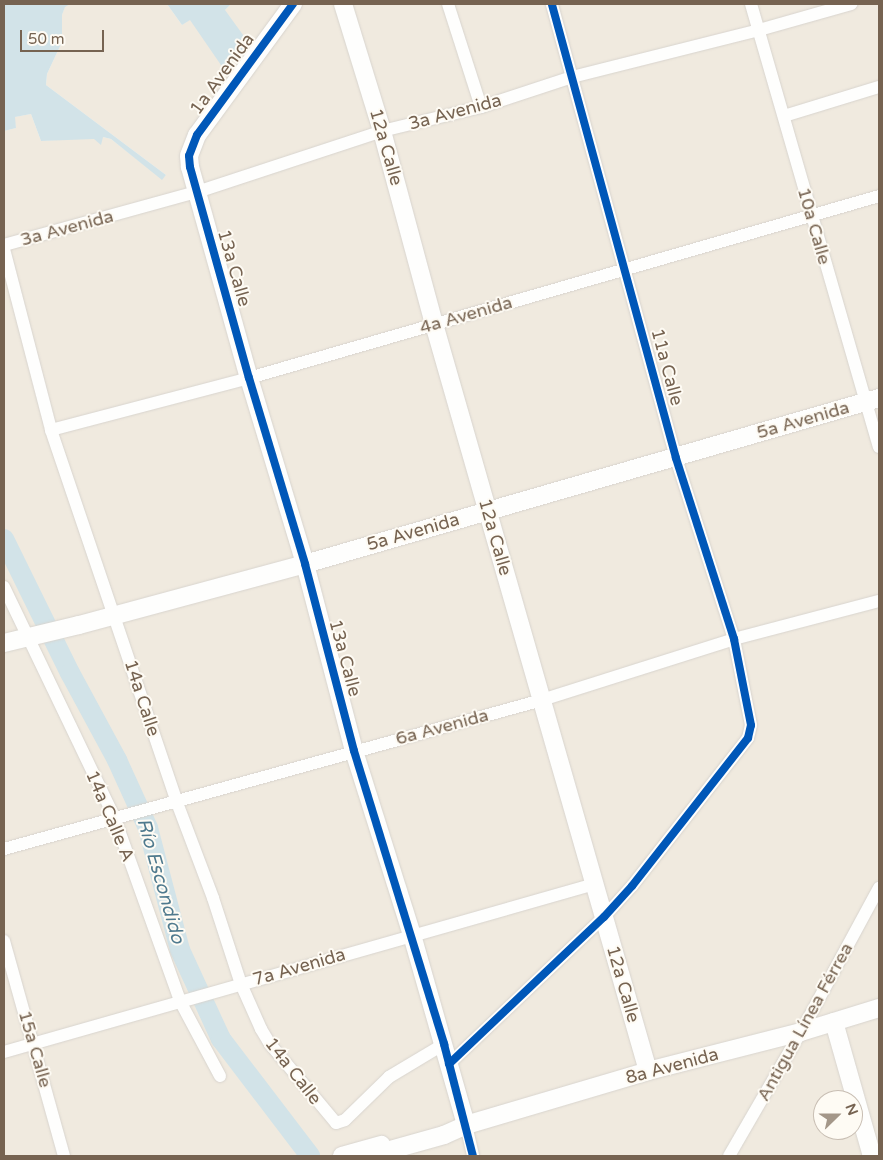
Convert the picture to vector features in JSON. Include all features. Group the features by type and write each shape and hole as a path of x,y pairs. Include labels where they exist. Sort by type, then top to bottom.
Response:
{"street":[{"name":"1a Avenida","path":"190,167 189,156 197,135 293,4"},
{"name":"12a Calle","path":"343,4 382,131 434,324 648,1071"},
{"path":"448,4 480,107"},
{"name":"11a Calle","path":"552,4 676,458 734,639 750,717 751,731 748,738 632,886 604,917"},
{"name":"10a Calle","path":"751,4 811,216 873,400 879,447"},
{"name":"3a Avenida","path":"4,247 197,192 382,131 480,107 572,77 759,30 851,4"},
{"path":"784,116 879,87"},
{"name":"13a Calle","path":"190,167 249,378 305,564 354,751 412,934 444,1044 473,1156"},
{"name":"4a Avenida","path":"51,430 249,378 879,196"},
{"name":"14a Calle","path":"4,247 51,430 114,614 171,802 213,898 241,984 270,1044 333,1122 340,1123 389,1077 444,1044"},
{"name":"5a Avenida","path":"4,643 79,625 305,564 873,400"},
{"name":"14a Calle A","path":"4,587 33,636 116,818 184,1000 220,1076"},
{"name":"6a Avenida","path":"4,849 542,700 734,639 879,600"},
{"name":"7a Avenida","path":"4,1052 412,934 595,884"},
{"name":"Antigua Línea Férrea","path":"729,1156 801,1032 879,888"},
{"path":"449,1064 604,917"},
{"name":"15a Calle","path":"4,941 64,1156"},
{"name":"8a Avenida","path":"370,1156 444,1135 466,1125 648,1071 801,1032 879,1008"},
{"path":"834,1022 872,1156"},
{"name":"8a Avenida","path":"343,1156 442,1127 466,1125"}],"shaded area":[{"path":"4,4 70,4 65,7 62,15 62,42 47,74 46,85 166,175 162,180 111,139 103,137 101,145 94,139 41,141 31,114 15,117 16,128 4,131"},
{"path":"70,4 167,4 182,25 190,19 225,10 231,4 879,4 879,1156 4,1156 4,131 16,128 14,117 31,114 41,141 103,137 111,139 162,179 166,175 46,85 47,74 62,42 62,15 65,6"},
{"path":"167,4 231,4 225,10 251,46 223,68 190,20 182,25"}],"waterway":[{"name":"Río Escondido","path":"4,539 70,673 117,760 148,828 180,950 221,1039 310,1156"}],"cycle path":[{"path":"293,4 197,135 189,156 190,167 249,378 305,564 354,751 444,1044 473,1156"},
{"path":"449,1064 604,917 632,886 748,738 751,725 734,639 676,458 552,4"}]}
